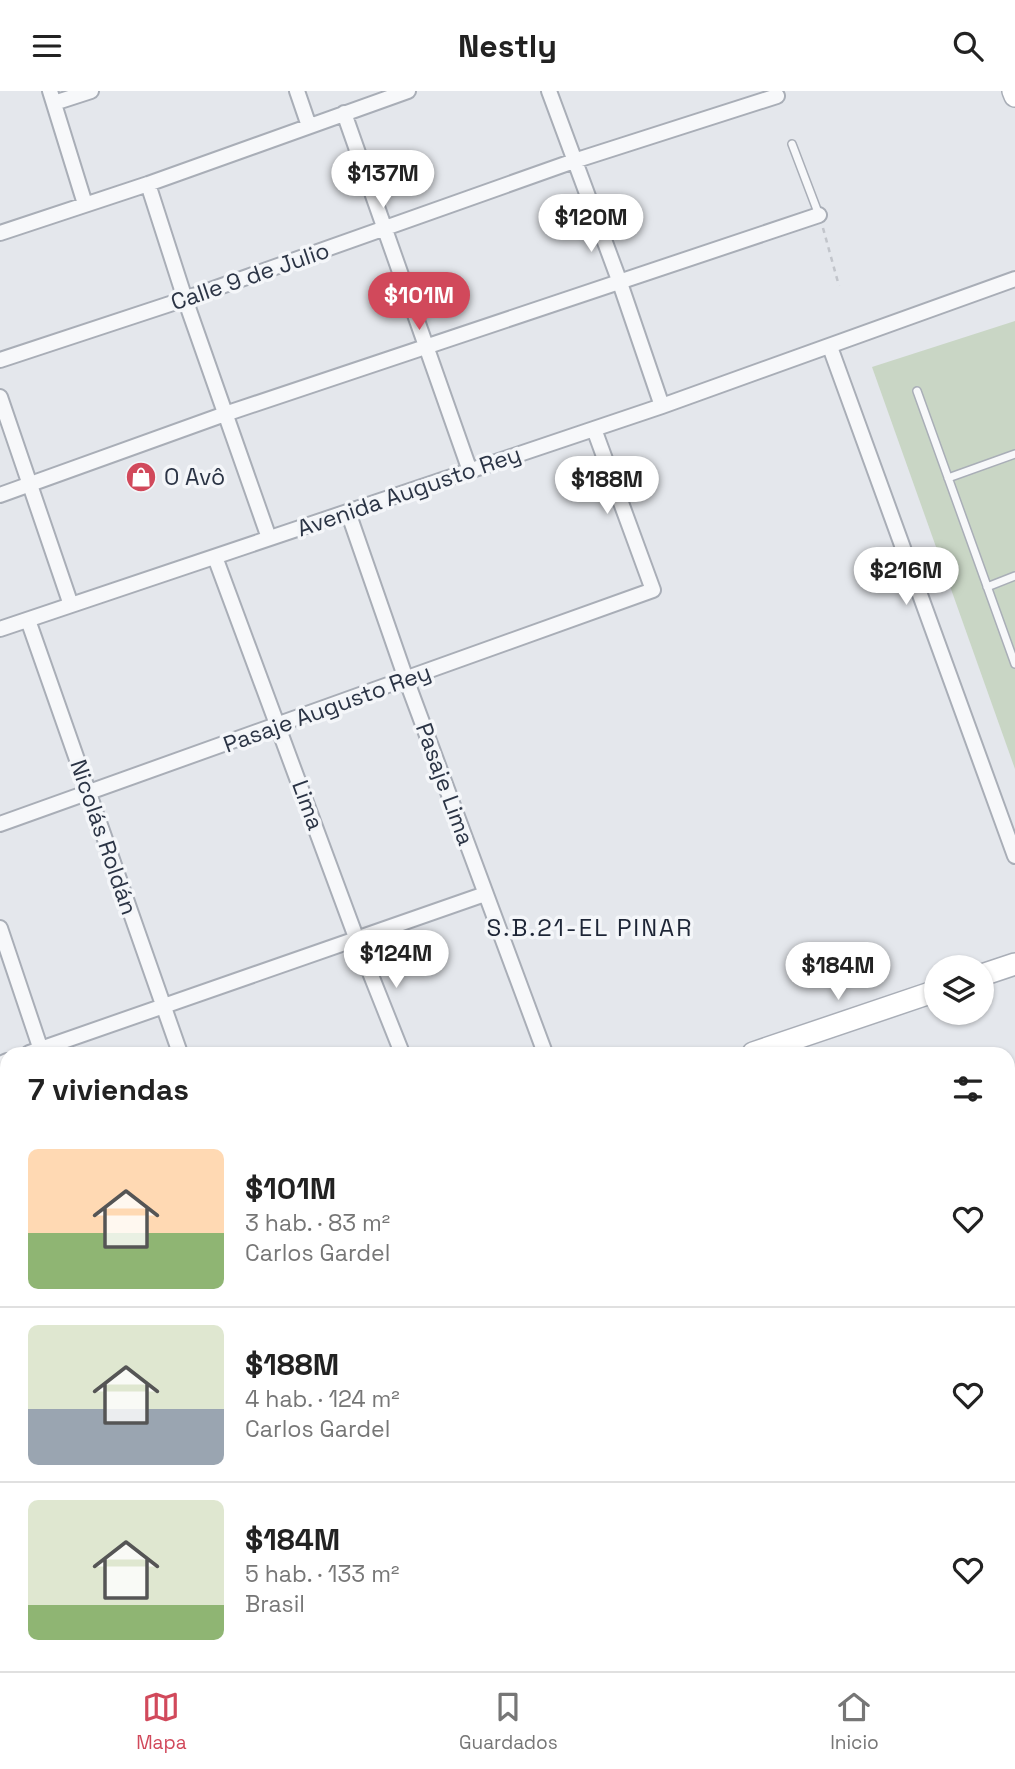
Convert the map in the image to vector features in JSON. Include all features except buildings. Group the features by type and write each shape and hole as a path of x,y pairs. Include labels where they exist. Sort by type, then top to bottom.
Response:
{"street":[{"path":"85,204 52,97 91,91"},
{"path":"297,91 309,126"},
{"path":"0,233 148,184 408,91"},
{"path":"549,91 662,406"},
{"name":"Calle 9 de Julio","path":"0,360 185,299 574,161 777,96"},
{"path":"344,113 470,471"},
{"path":"148,184 185,299 269,538"},
{"path":"0,495 225,414 819,215"},
{"name":"Avenida Augusto Rey","path":"0,629 662,406 1015,279"},
{"path":"830,347 1015,856"},
{"path":"0,397 71,605"},
{"name":"Pasaje Augusto Rey","path":"0,824 653,590 594,429"},
{"name":"Pasaje Lima","path":"348,512 406,679 543,1047"},
{"name":"Lima","path":"215,557 357,940 400,1047"},
{"name":"Nicolás Roldán","path":"27,620 178,1047"},
{"path":"49,1047 485,894"},
{"path":"0,928 34,1047"},
{"path":"994,971 1015,964"},
{"path":"771,1047 924,995"}],"lane":[{"path":"792,144 819,215"},
{"path":"917,391 1015,664"},
{"path":"948,478 1015,454"},
{"path":"987,587 1015,576"}],"path":[{"path":"819,215 839,286"}],"green space":[{"path":"1015,321 1015,769 872,367"}],"place":[{"name":"O Avô","path":"141,477"}],"district":[{"name":"S.B.21-EL PINAR","path":"590,927"}]}
